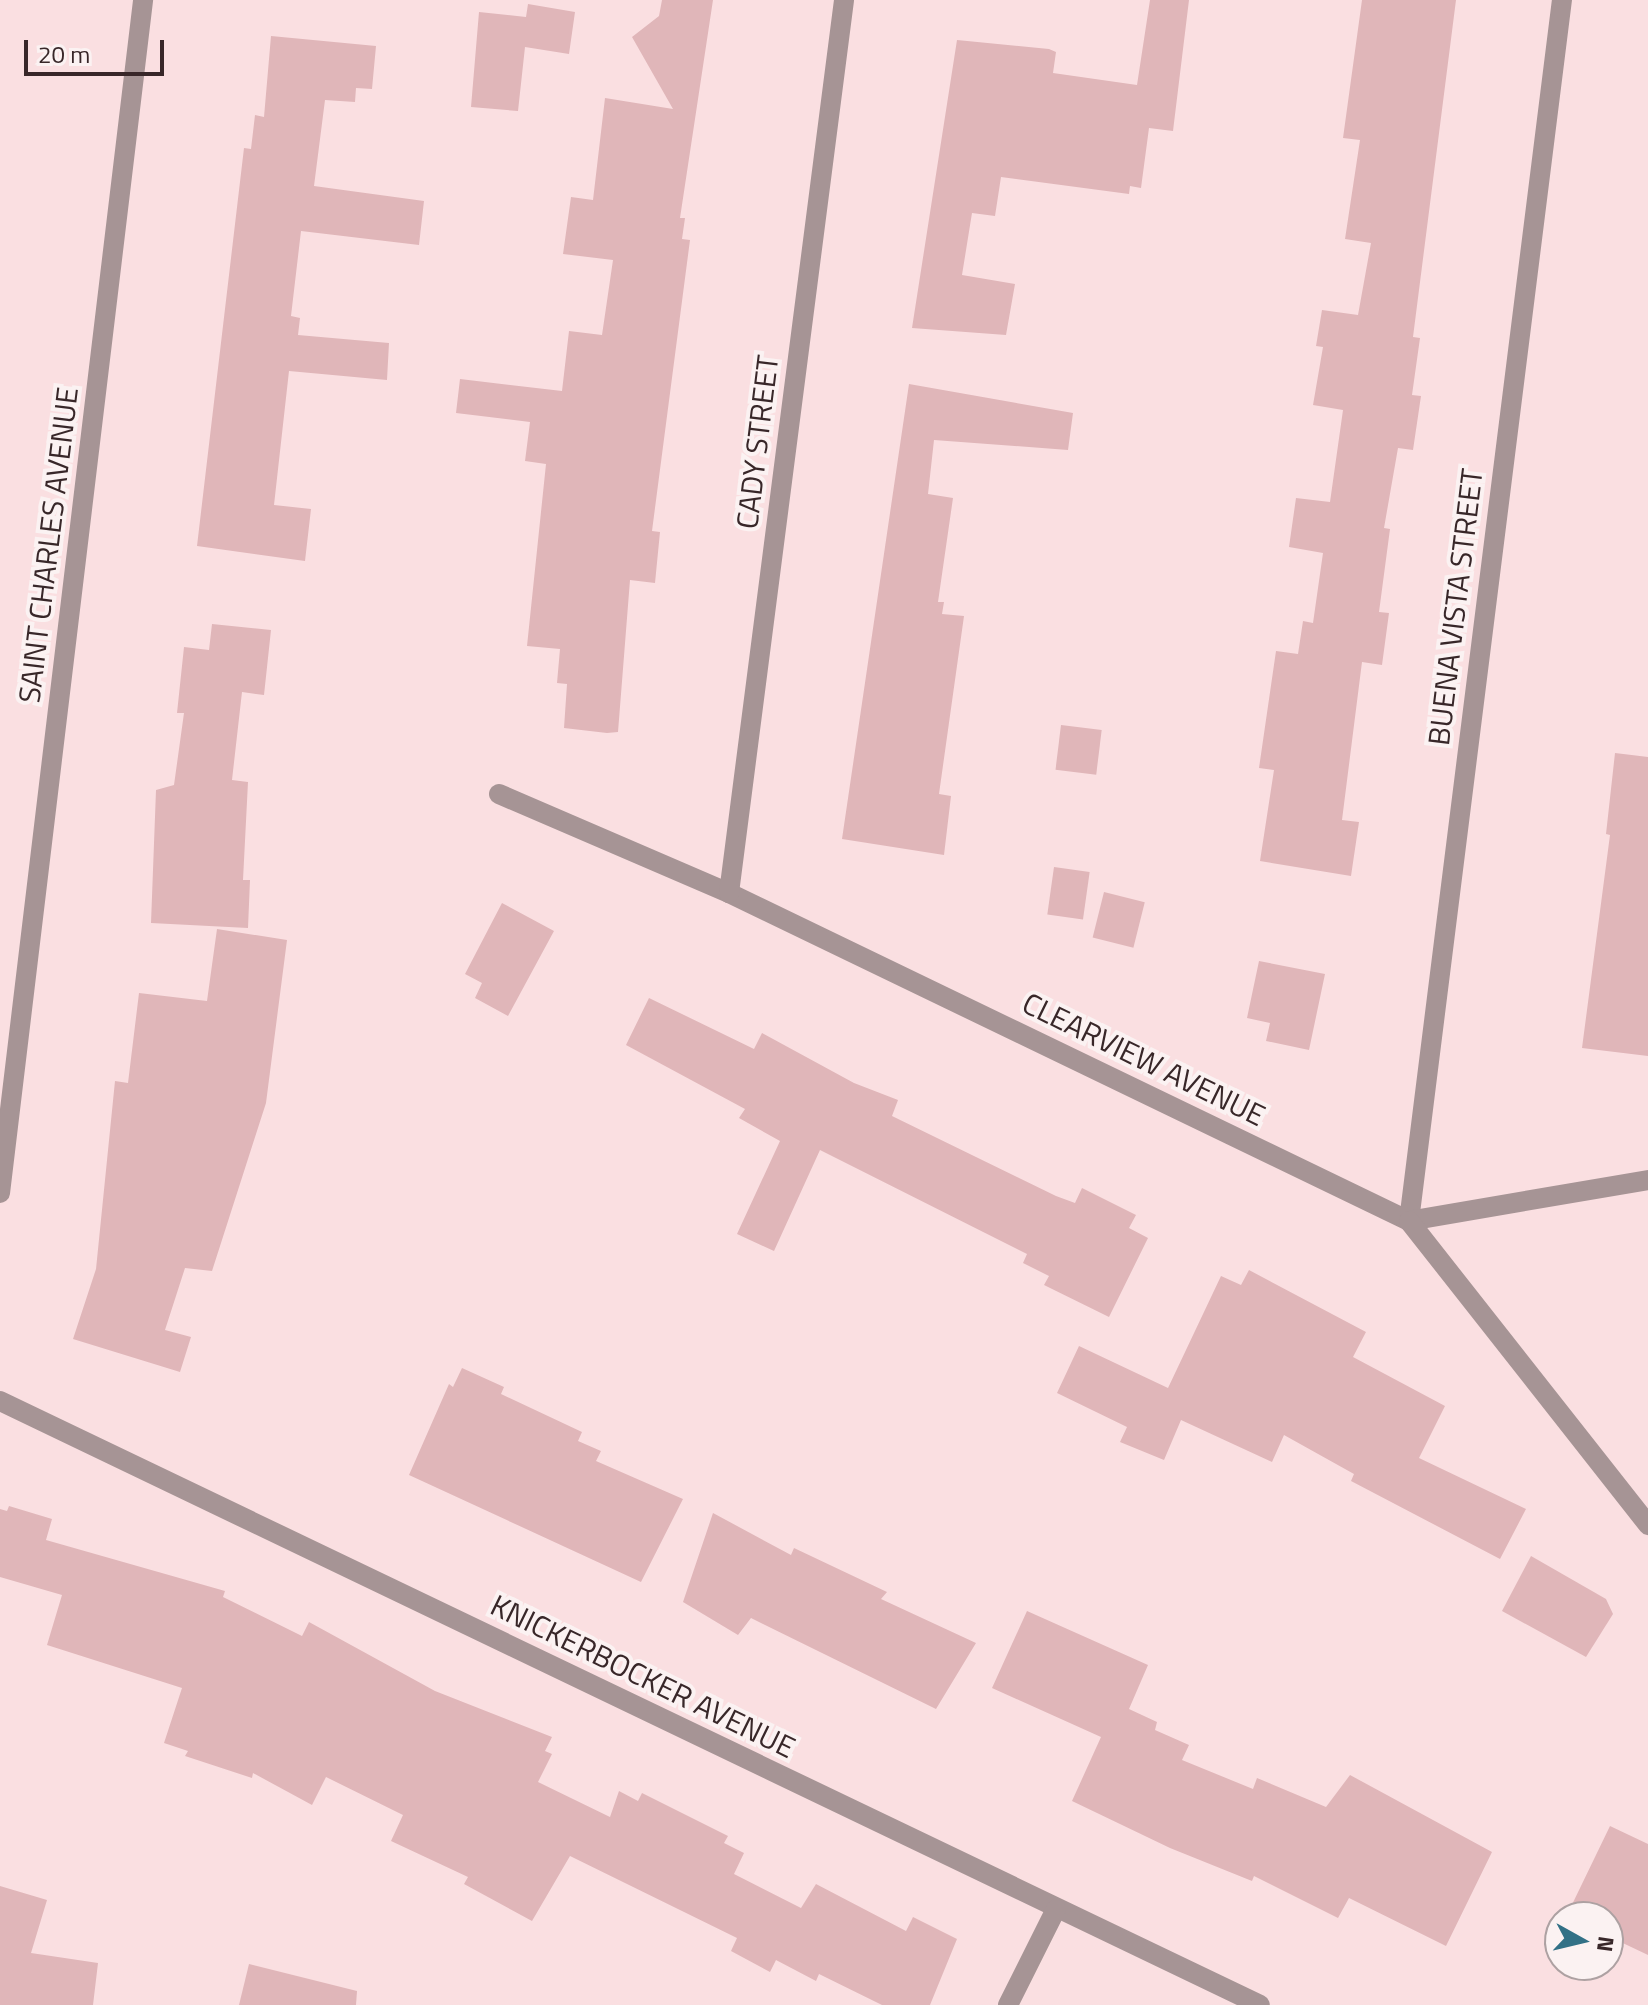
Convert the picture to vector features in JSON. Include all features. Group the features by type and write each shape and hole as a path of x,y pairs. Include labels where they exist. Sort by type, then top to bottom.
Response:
{"street":[{"name":"SAINT CHARLES AVENUE","path":"0,1193 143,0"},
{"name":"CADY STREET","path":"729,893 844,0"},
{"name":"BUENA VISTA STREET","path":"1409,1221 1562,0"},
{"name":"CLEARVIEW AVENUE","path":"499,794 729,893 1409,1221 1648,1525"},
{"path":"1409,1221 1648,1180"},
{"name":"KNICKERBOCKER AVENUE","path":"0,1401 1260,2005"},
{"path":"1008,2005 1056,1909"}],"building":[{"path":"662,0 713,0 680,218 685,218 682,239 690,240 652,531 660,532 655,583 630,580 618,732 607,733 564,728 567,684 557,683 560,649 527,646 546,464 525,461 530,422 456,413 460,379 562,391 569,331 602,335 613,260 563,254 571,197 593,200 605,98 673,109 632,37 659,16"},
{"path":"1150,0 1189,0 1173,131 1149,128 1141,188 1130,186 1129,194 1001,177 995,216 972,213 962,275 1015,284 1006,335 912,328 957,40 1049,49 1056,52 1053,73 1137,85"},
{"path":"1362,0 1456,0 1413,337 1420,338 1412,395 1421,396 1413,450 1398,448 1384,528 1390,529 1379,612 1389,613 1382,665 1362,662 1342,820 1359,822 1351,876 1260,861 1274,770 1259,768 1276,651 1298,654 1303,621 1313,623 1323,553 1289,547 1296,498 1330,502 1343,410 1313,405 1323,347 1316,346 1322,310 1358,315 1371,243 1345,239 1360,140 1343,138"},
{"path":"528,4 575,12 569,54 525,47 518,111 471,107 479,12 526,17"},
{"path":"271,36 376,46 372,89 356,88 355,102 325,100 314,186 424,201 419,245 301,231 291,316 300,318 298,335 389,343 387,380 289,371 274,505 311,509 305,561 197,546 244,148 251,149 255,115 264,117"},
{"path":"909,384 1073,413 1068,450 934,440 928,494 953,498 938,602 944,602 942,614 964,616 939,794 951,796 944,855 842,839"},
{"path":"212,624 271,630 264,695 242,692 232,780 248,782 243,880 250,880 248,928 151,923 156,790 174,785 184,713 177,713 184,647 209,650"},
{"path":"1061,725 1102,730 1096,775 1056,770"},
{"path":"1615,753 1648,757 1648,1056 1582,1048 1610,835 1606,834"},
{"path":"1054,867 1090,872 1083,920 1047,915"},
{"path":"1104,892 1145,902 1133,948 1093,938"},
{"path":"502,903 554,931 508,1016 475,998 482,983 465,974"},
{"path":"217,929 287,940 266,1103 212,1271 185,1268 165,1330 191,1337 180,1372 73,1339 96,1269 115,1081 128,1083 139,993 207,1001"},
{"path":"1259,961 1325,974 1309,1050 1266,1041 1270,1023 1247,1018"},
{"path":"649,998 754,1049 762,1033 854,1083 898,1100 892,1116 1056,1196 1075,1203 1082,1188 1136,1215 1129,1228 1148,1238 1109,1317 1044,1285 1049,1276 1023,1263 1027,1254 820,1150 774,1251 737,1234 780,1141 739,1118 745,1109 626,1045"},
{"path":"1249,1270 1366,1332 1353,1357 1445,1406 1419,1458 1526,1509 1500,1559 1351,1481 1354,1474 1284,1435 1272,1462 1181,1420 1164,1460 1120,1442 1127,1427 1057,1393 1079,1346 1168,1388 1221,1276 1241,1285"},
{"path":"462,1368 504,1387 501,1394 582,1432 578,1441 601,1451 596,1461 683,1499 641,1582 409,1475 449,1384 453,1387"},
{"path":"9,1506 52,1519 46,1540 225,1591 223,1597 302,1636 309,1622 435,1691 552,1737 545,1751 552,1754 538,1782 610,1817 619,1791 638,1801 642,1793 728,1836 724,1843 744,1853 734,1874 801,1908 816,1884 906,1931 913,1917 957,1939 930,2005 882,2005 819,1974 816,1981 776,1960 770,1972 731,1951 737,1938 570,1856 532,1921 464,1884 468,1877 391,1841 403,1815 326,1777 312,1805 253,1773 252,1778 185,1756 188,1751 164,1743 182,1688 47,1645 62,1595 0,1577 0,1509 7,1511"},
{"path":"713,1513 791,1555 794,1548 887,1592 881,1599 976,1643 936,1709 751,1618 738,1635 683,1602"},
{"path":"1531,1556 1606,1599 1613,1614 1586,1657 1502,1611"},
{"path":"1027,1611 1148,1665 1129,1709 1157,1722 1155,1730 1189,1745 1182,1760 1253,1789 1257,1778 1326,1807 1350,1775 1492,1852 1446,1946 1349,1898 1338,1918 1254,1876 1252,1881 1170,1848 1072,1801 1101,1737 992,1688"},
{"path":"1610,1826 1648,1844 1648,1955 1624,1944 1624,1901 1574,1901"},
{"path":"0,1886 47,1900 31,1953 98,1963 93,2005 0,2005"},
{"path":"249,1964 357,1991 356,2005 239,2005"}]}
